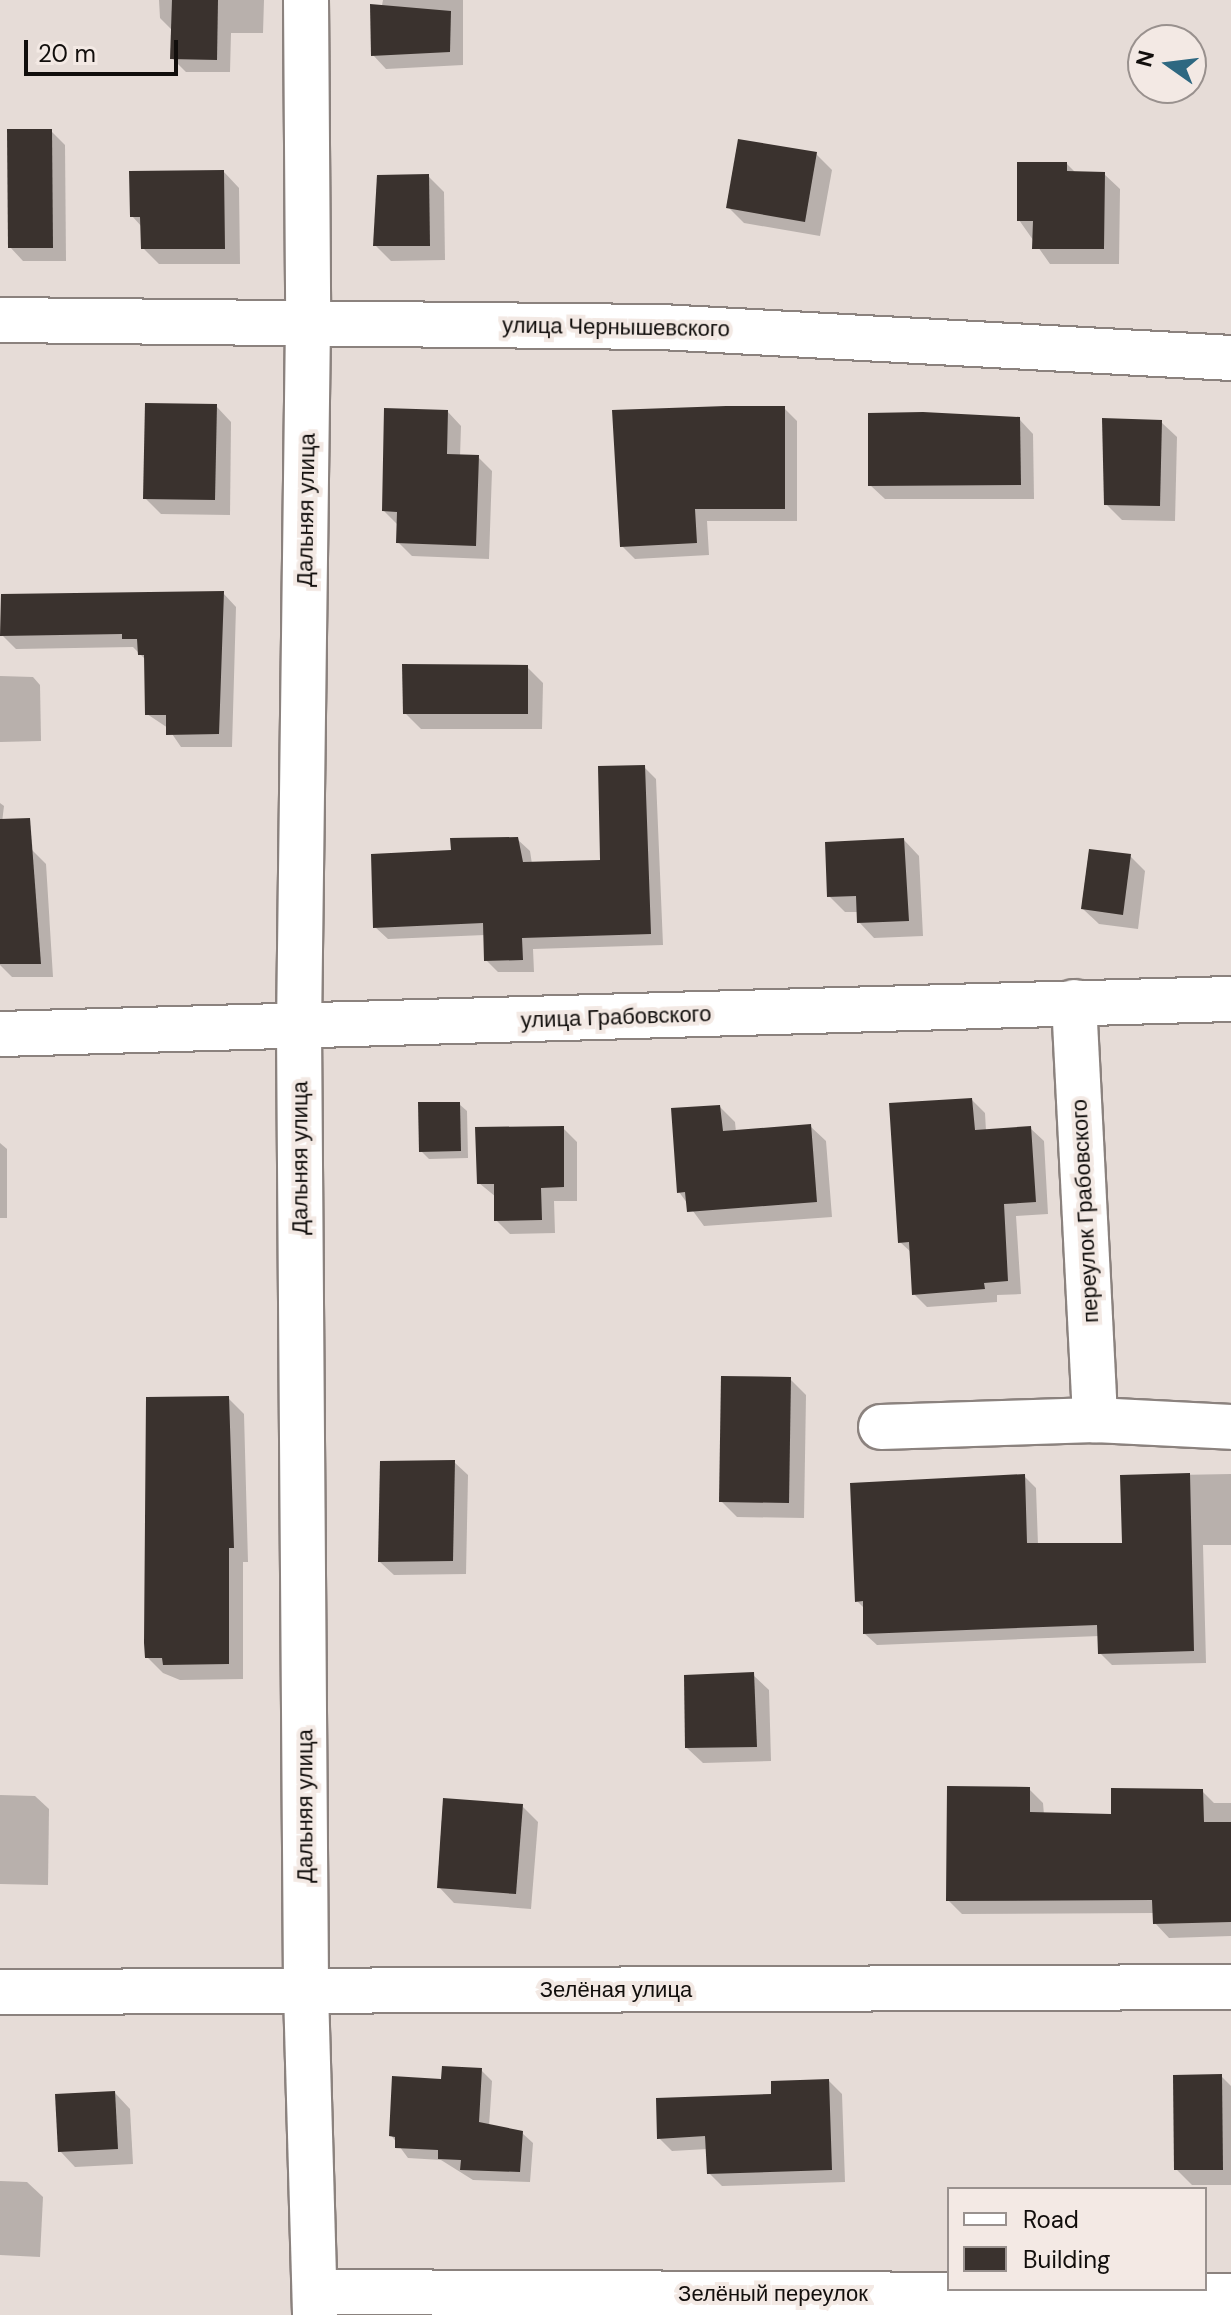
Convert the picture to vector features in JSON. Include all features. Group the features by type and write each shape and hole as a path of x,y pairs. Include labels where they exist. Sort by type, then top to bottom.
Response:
{"street":[{"name":"Дальняя улица","path":"306,0 308,323 299,1028 306,1991 315,2304"},
{"name":"улица Чернышевского","path":"0,320 661,327 1231,358"},
{"name":"улица Грабовского","path":"0,1034 299,1028 1231,999"},
{"name":"переулок Грабовского","path":"1074,1002 1095,1420"},
{"path":"881,1427 1095,1420 1231,1427"},
{"name":"Зелёная улица","path":"0,1992 1231,1987"},
{"name":"Зелёный переулок","path":"315,2304 1231,2296"}],"building":[{"path":"172,0 218,0 217,60 170,59"},
{"path":"370,4 451,11 450,52 371,56"},
{"path":"7,129 52,129 53,248 8,248"},
{"path":"738,139 817,152 805,222 726,208"},
{"path":"1017,162 1067,162 1067,171 1105,172 1104,249 1032,249 1033,221 1017,221"},
{"path":"224,170 225,249 141,249 140,217 130,217 129,171"},
{"path":"429,174 430,246 373,246 377,175"},
{"path":"145,403 217,404 215,500 143,499"},
{"path":"785,406 785,509 695,509 697,543 620,547 612,410"},
{"path":"384,408 448,410 447,454 479,455 476,546 396,543 397,512 382,511"},
{"path":"923,412 1020,417 1021,485 868,486 868,413"},
{"path":"1102,418 1162,420 1160,506 1104,505"},
{"path":"224,591 219,734 166,735 166,715 145,715 144,655 138,655 137,639 122,639 122,634 0,636 1,594"},
{"path":"402,664 528,665 528,714 403,714"},
{"path":"645,765 651,934 522,938 523,960 484,961 483,923 373,928 371,854 451,850 450,838 518,837 523,862 600,860 598,766"},
{"path":"30,818 41,964 0,964 0,819"},
{"path":"904,838 909,921 857,923 856,896 827,897 825,842"},
{"path":"1089,849 1131,854 1123,915 1081,909"},
{"path":"972,1098 975,1130 1031,1126 1036,1202 1004,1204 1008,1281 984,1283 985,1289 912,1295 909,1242 898,1243 889,1103"},
{"path":"418,1102 460,1102 461,1151 419,1152"},
{"path":"720,1105 723,1131 811,1124 817,1202 687,1212 685,1192 677,1193 671,1108"},
{"path":"564,1126 564,1187 541,1188 542,1220 494,1221 494,1184 477,1184 475,1127"},
{"path":"721,1376 791,1377 789,1503 719,1502"},
{"path":"229,1396 234,1548 229,1548 229,1664 163,1665 162,1658 145,1658 144,1643 146,1397"},
{"path":"455,1460 453,1561 378,1562 380,1461"},
{"path":"1190,1473 1194,1651 1098,1654 1097,1625 863,1634 863,1601 855,1602 850,1483 1025,1474 1027,1543 1122,1543 1120,1475"},
{"path":"754,1672 757,1747 685,1748 684,1675"},
{"path":"947,1786 1030,1787 1030,1812 1111,1814 1111,1788 1203,1789 1204,1822 1231,1822 1231,1922 1153,1924 1152,1900 946,1901"},
{"path":"443,1798 523,1804 516,1894 437,1888"},
{"path":"442,2066 482,2068 479,2122 523,2131 520,2172 460,2170 461,2160 438,2159 438,2150 395,2148 395,2137 389,2136 392,2076 441,2079"},
{"path":"1222,2074 1223,2170 1174,2170 1173,2075"},
{"path":"829,2079 832,2170 707,2174 705,2136 657,2139 656,2098 771,2094 771,2081"},
{"path":"115,2091 118,2149 58,2152 55,2094"}]}
